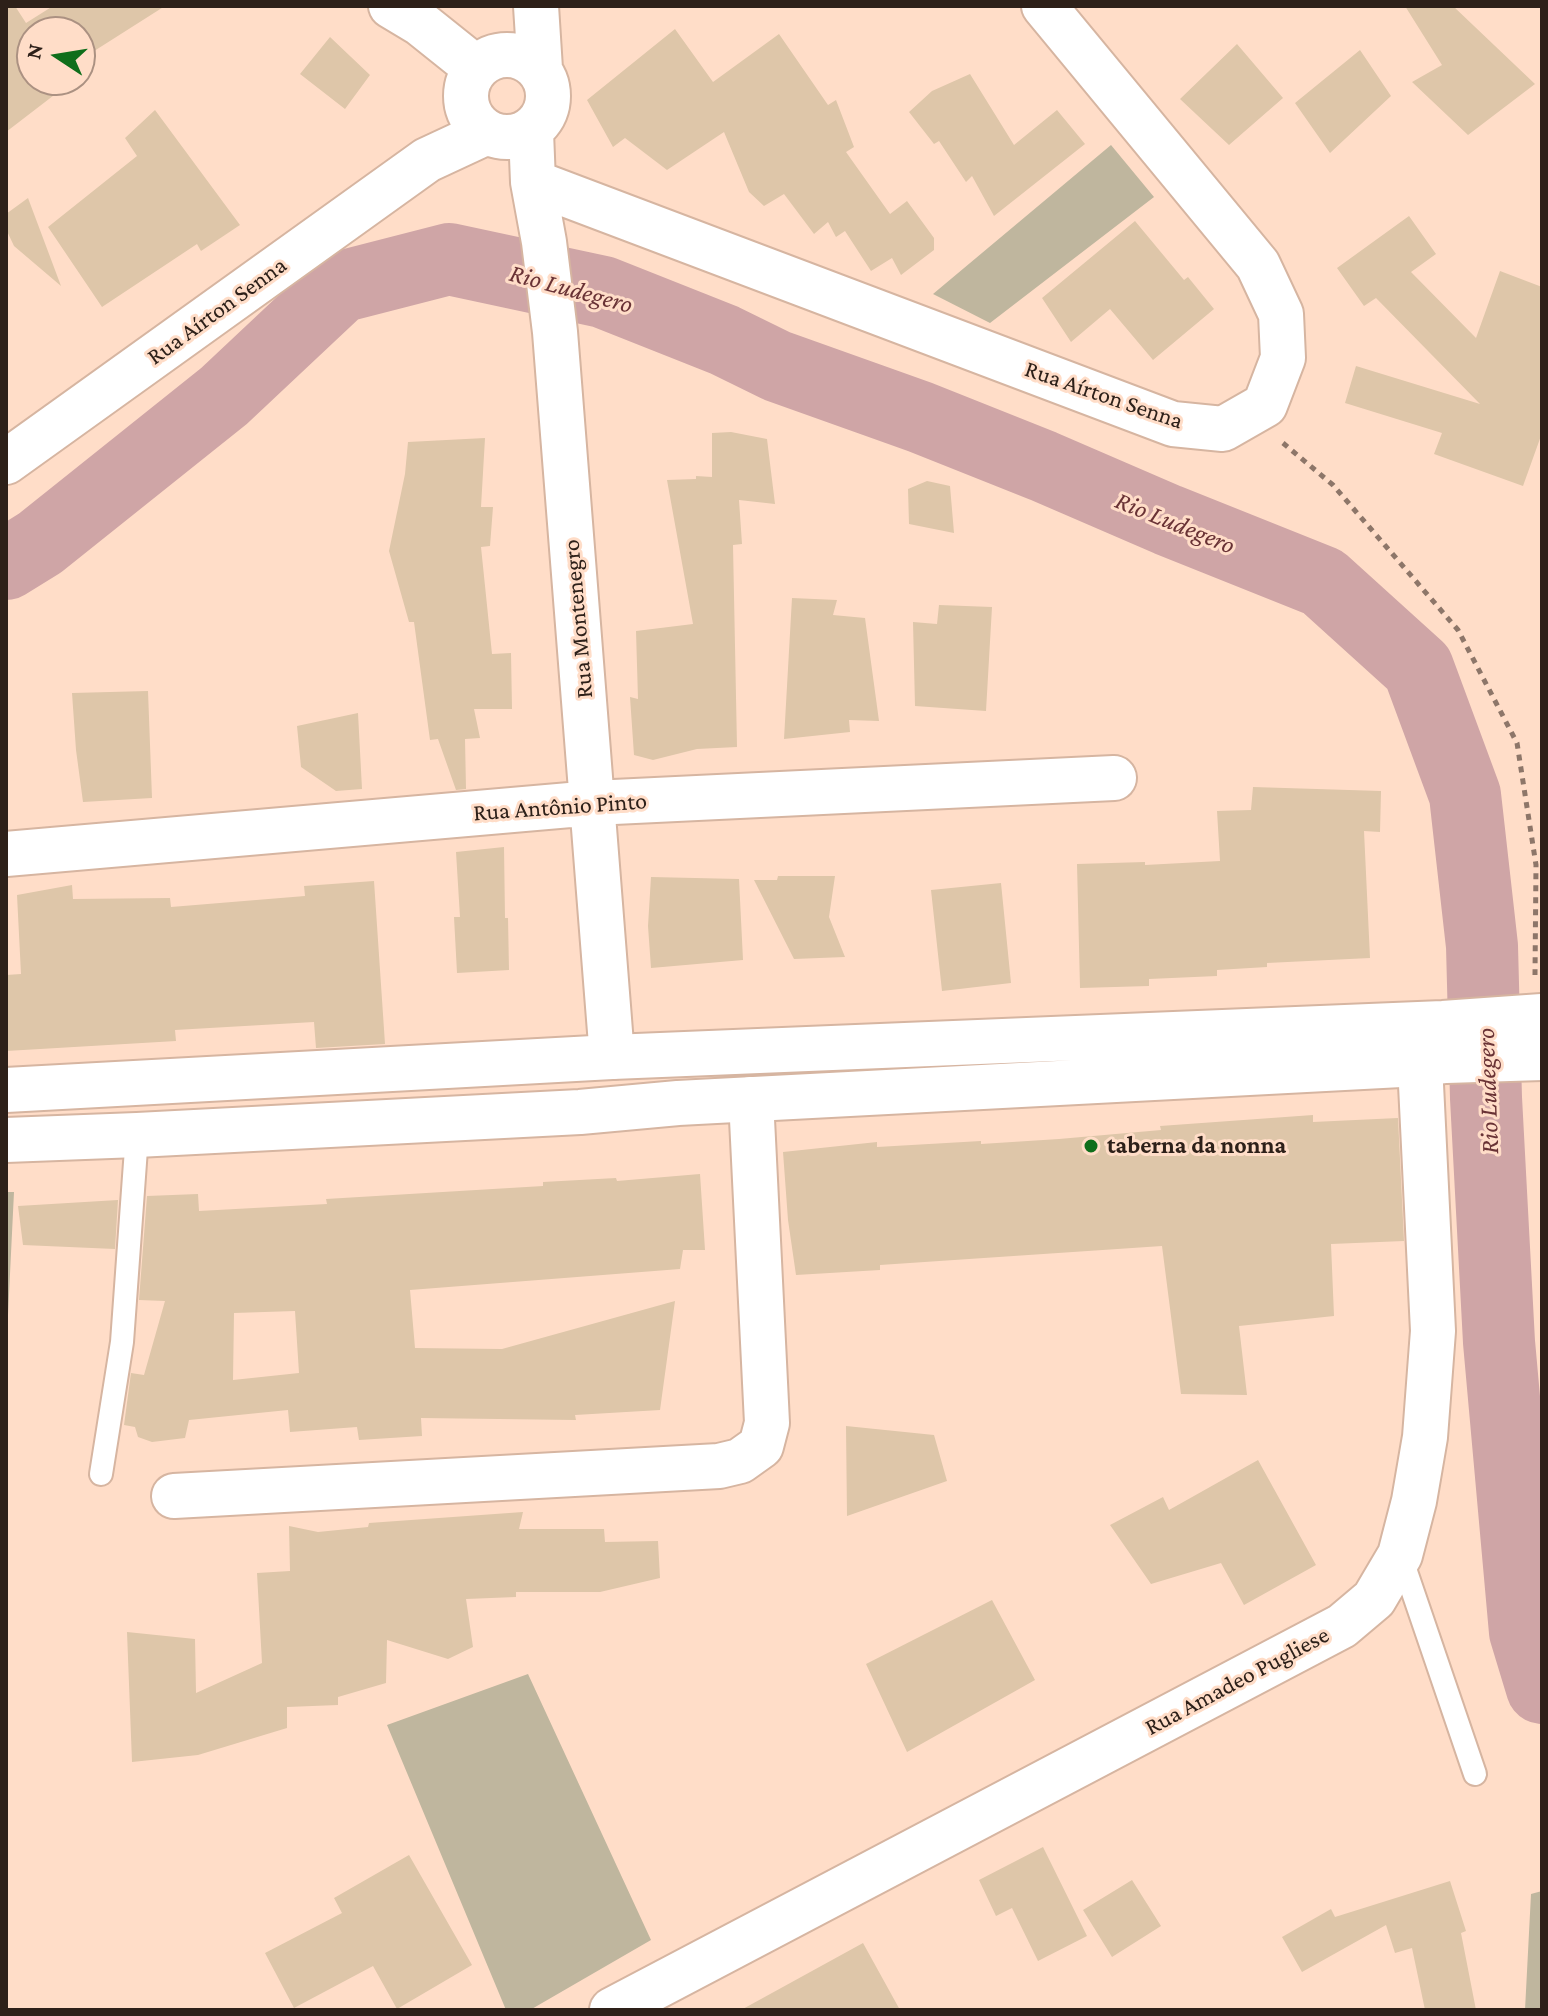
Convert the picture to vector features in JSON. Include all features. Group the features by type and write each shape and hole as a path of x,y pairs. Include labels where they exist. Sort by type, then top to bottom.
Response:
{"street":[{"path":"391,6 486,62 520,56 540,69"},
{"path":"508,6 486,62 465,90 498,129 546,114 550,90 540,69 536,6"},
{"path":"1044,6 1258,265 1281,314 1283,358 1265,405 1248,415"},
{"name":"Rua Aírton Senna","path":"6,462 427,160 498,129"},
{"name":"Rua Montenegro","path":"498,129 533,182 544,242 555,332 612,1057"},
{"name":"Rua Aírton Senna","path":"533,182 1173,424 1223,429 1248,415"},
{"name":"Rua Antônio Pinto","path":"6,854 593,803 1114,778"},
{"path":"6,1140 564,1113 1436,1050 1540,1030"},
{"path":"6,1090 612,1057 1436,1050"},
{"name":"Rua Amadeo Pugliese","path":"612,2010 1342,1626 1374,1599 1400,1555 1414,1501 1425,1437 1433,1331 1436,1050"},
{"path":"174,1496 719,1466 740,1461 761,1446 767,1423 751,1099"}],"lane":[{"path":"101,1474 122,1342 137,1135"},
{"path":"1400,1555 1475,1774"}],"path":[{"path":"1248,415 1333,485 1458,630 1517,743 1536,865 1540,1030"}],"shaded area":[{"path":"1111,145 1154,197 990,323 933,294"},
{"path":"6,1192 14,1192 6,1356"},
{"path":"528,1674 651,1940 530,2010 506,2010 387,1725"},
{"path":"1542,1891 1542,2010 1525,2010 1531,1894"}],"building":[{"path":"6,6 15,6 21,16 16,16 16,96 53,96 6,132"},
{"path":"53,6 165,6 96,50 96,16 37,16"},
{"path":"1405,6 1453,6 1535,84 1468,135 1412,82 1442,65"},
{"path":"675,29 713,82 779,34 828,105 836,100 854,147 846,152 890,214 907,201 934,238 934,250 901,275 892,258 871,271 845,231 836,237 828,222 814,234 784,194 764,206 749,192 724,132 667,170 625,138 613,147 587,100"},
{"path":"330,37 370,75 345,109 300,74"},
{"path":"1237,44 1283,98 1229,145 1180,99"},
{"path":"1360,50 1391,96 1330,153 1295,103"},
{"path":"970,74 1014,145 1057,110 1085,144 994,216 972,176 966,182 939,141 934,144 909,112 932,91"},
{"path":"155,110 240,225 201,251 197,244 102,307 48,227 137,156 125,138"},
{"path":"28,198 61,286 14,246 6,229 6,214"},
{"path":"1409,216 1436,254 1411,272 1476,338 1500,271 1542,287 1542,433 1523,486 1434,454 1442,433 1345,403 1356,366 1480,404 1376,298 1364,306 1337,268"},
{"path":"1135,221 1184,280 1188,277 1214,309 1153,360 1110,309 1071,342 1042,298"},
{"path":"731,432 767,439 775,504 739,500 742,544 733,545 737,747 697,749 653,760 634,755 630,697 638,699 636,631 693,624 667,480 712,477 712,433"},
{"path":"485,438 481,507 493,507 490,546 481,547 492,654 511,653 512,709 474,709 480,738 465,739 466,789 456,790 438,739 430,740 414,622 409,622 389,551 405,474 408,442"},
{"path":"927,481 950,486 954,533 909,524 908,489"},
{"path":"792,598 837,600 833,615 865,618 879,721 849,720 850,732 784,739"},
{"path":"939,605 992,607 986,711 915,706 913,622 937,624"},
{"path":"148,691 152,798 83,802 72,693"},
{"path":"358,713 362,789 336,791 301,767 297,726"},
{"path":"1253,787 1381,791 1380,832 1364,831 1370,958 1267,963 1267,967 1217,970 1217,976 1149,979 1149,986 1080,988 1077,864 1145,862 1145,865 1220,861 1217,811 1251,810"},
{"path":"504,847 509,970 457,973 454,917 460,917 456,852"},
{"path":"778,876 835,876 829,917 845,957 794,959 754,880 777,880"},
{"path":"651,877 739,879 743,960 651,968 648,926"},
{"path":"374,881 385,1044 316,1048 314,1022 175,1030 176,1041 6,1051 6,975 21,974 17,895 72,885 73,899 170,898 171,907 305,896 304,886"},
{"path":"1001,883 1011,983 942,991 931,890"},
{"path":"1313,1115 1313,1122 1398,1118 1404,1241 1331,1244 1334,1316 1239,1326 1247,1395 1181,1394 1162,1246 880,1265 880,1270 796,1275 783,1152 877,1142 877,1147 1059,1139 1161,1130 1160,1126"},
{"path":"700,1174 705,1250 683,1250 680,1269 410,1290 415,1348 502,1349 675,1301 660,1410 575,1415 576,1420 421,1418 422,1436 359,1440 357,1427 290,1432 288,1410 189,1420 185,1438 152,1442 138,1437 135,1427 124,1425 131,1373 144,1375 165,1301 139,1300 147,1196 198,1194 199,1211 327,1204 326,1199 543,1186 543,1182 616,1178 617,1181","holes":["295,1311 299,1373 233,1380 234,1313"]},
{"path":"118,1200 115,1249 23,1245 18,1206"},
{"path":"846,1426 934,1435 947,1481 847,1516"},
{"path":"1258,1460 1316,1565 1244,1605 1221,1563 1151,1584 1110,1525 1163,1497 1169,1510"},
{"path":"523,1512 519,1529 604,1529 605,1542 658,1541 660,1578 600,1592 516,1592 516,1597 466,1599 473,1647 448,1659 387,1640 386,1683 338,1697 338,1705 287,1707 287,1728 198,1755 132,1762 127,1632 195,1639 196,1693 262,1663 257,1573 290,1571 289,1526 318,1532 368,1527 369,1523"},
{"path":"992,1600 1035,1680 907,1752 866,1664"},
{"path":"1043,1847 1087,1936 1038,1961 1012,1908 996,1916 979,1880"},
{"path":"409,1855 472,1965 397,2009 373,1966 294,2008 265,1953 342,1913 334,1898"},
{"path":"1132,1880 1161,1926 1112,1957 1083,1910"},
{"path":"1450,1881 1466,1931 1461,1933 1476,2010 1425,2010 1412,1948 1395,1953 1386,1925 1302,1972 1282,1937 1331,1909 1335,1917"},
{"path":"863,1943 900,2010 741,2010"}],"waterway":[{"name":"Rio Ludegero","path":"6,564 40,543 224,396 340,287 449,259 603,292 724,340 777,366 920,417 1323,582 1418,668 1465,795 1482,946 1486,1098 1499,1342 1525,1632 1542,1688"}],"place":[{"name":"taberna da nonna","path":"1091,1146"}]}
